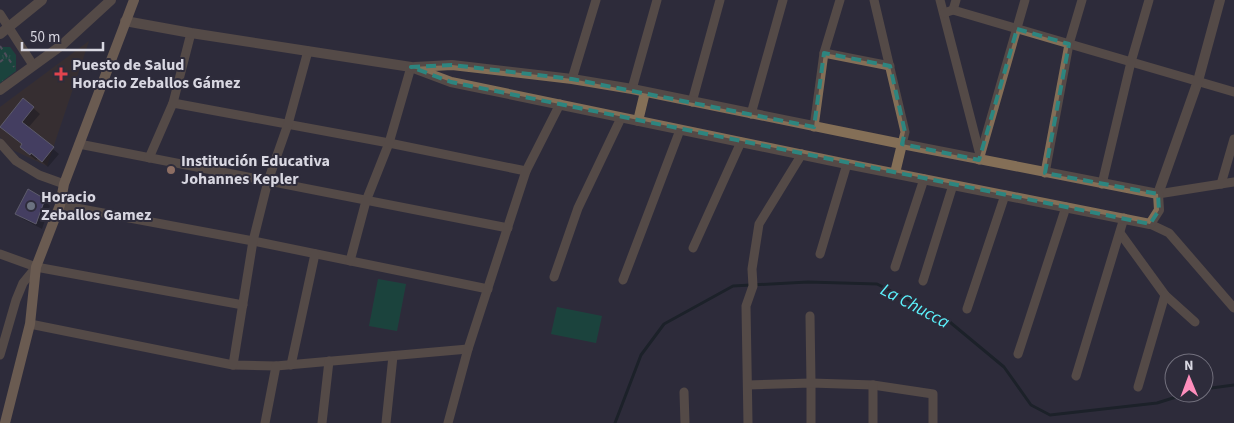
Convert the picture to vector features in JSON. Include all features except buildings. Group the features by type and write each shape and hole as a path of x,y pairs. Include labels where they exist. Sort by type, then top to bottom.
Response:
{"main road":[{"path":"5,423 30,324 36,267 60,205 64,184 134,0"}],"street":[{"path":"4,31 42,0"},
{"path":"0,90 62,45 111,0"},
{"path":"572,79 596,0"},
{"path":"632,89 657,0"},
{"path":"692,102 720,0"},
{"path":"751,114 783,0"},
{"path":"814,127 824,53 840,0"},
{"path":"874,0 905,132 894,173"},
{"path":"940,0 980,158"},
{"path":"953,10 956,0"},
{"path":"980,158 1025,0"},
{"path":"1045,173 1069,44 1082,0"},
{"path":"1102,184 1131,62 1149,0"},
{"path":"1150,224 1159,210 1158,194 1198,81 1220,0"},
{"path":"944,13 953,10 1234,92"},
{"path":"0,14 4,31 33,65"},
{"path":"125,21 412,67 452,65 572,79 632,89 814,127 1158,194 1234,182"},
{"path":"149,158 173,103 191,33"},
{"path":"233,365 253,241 268,182 288,124 308,51"},
{"path":"824,53 890,66"},
{"path":"412,67 451,82 638,122 1150,224 1169,233 1234,308"},
{"path":"350,261 366,201 390,143 412,67"},
{"path":"638,122 645,92"},
{"path":"173,103 390,143 526,171"},
{"path":"448,423 468,349 526,171 560,104"},
{"path":"554,277 578,208 621,118"},
{"path":"623,280 680,130"},
{"path":"1221,184 1234,139"},
{"path":"693,248 741,142"},
{"path":"0,143 16,161 39,175 64,184"},
{"path":"79,144 508,228"},
{"path":"748,423 746,306 752,286 752,269 759,224 802,154"},
{"path":"820,254 847,164"},
{"path":"895,267 924,179"},
{"path":"923,281 953,185"},
{"path":"967,309 1005,195"},
{"path":"60,205 488,288"},
{"path":"1018,354 1066,207"},
{"path":"1076,376 1124,218"},
{"path":"1120,233 1165,295 1195,322"},
{"path":"0,254 36,267 243,305"},
{"path":"291,365 315,254"},
{"path":"0,355 16,300 23,283 36,267"},
{"path":"1138,387 1165,295"},
{"path":"810,316 811,423"},
{"path":"30,324 233,365 291,365 468,349"},
{"path":"386,423 393,356"},
{"path":"322,423 329,361"},
{"path":"265,423 276,366"},
{"path":"748,385 811,383 873,385 933,394 933,423"},
{"path":"873,385 873,423"},
{"path":"684,392 685,423"}],"path":[{"path":"0,46 20,75"},
{"path":"0,62 7,56"}],"highlighted area":[{"path":"1017,29 1069,44 1045,173 1158,194 1159,210 1150,224 451,82 411,67 452,65 572,79 814,127 824,53 890,66 905,132 902,144 979,160"}],"shaded area":[{"name":"Puesto de Salud Horacio Zeballos Gámez","path":"89,41 47,166 13,150 0,137 0,107"}],"green space":[{"path":"0,47 10,47 16,55 16,71 0,83"},
{"path":"378,279 406,284 397,331 369,326"},
{"path":"557,307 602,316 596,343 551,334"}],"waterway":[{"name":"La Chucca","path":"615,423 641,355 664,324 733,286 808,282 877,284 945,318 1004,367 1031,405 1050,415 1164,401"},
{"name":"La Chucca","path":"1214,388 1234,385"}],"place":[{"name":"Puesto de Salud Horacio Zeballos Gámez","path":"61,74"},
{"name":"Institución Educativa Johannes Kepler","path":"171,170"},
{"name":"Horacio Zeballos Gamez","path":"31,206"}]}
